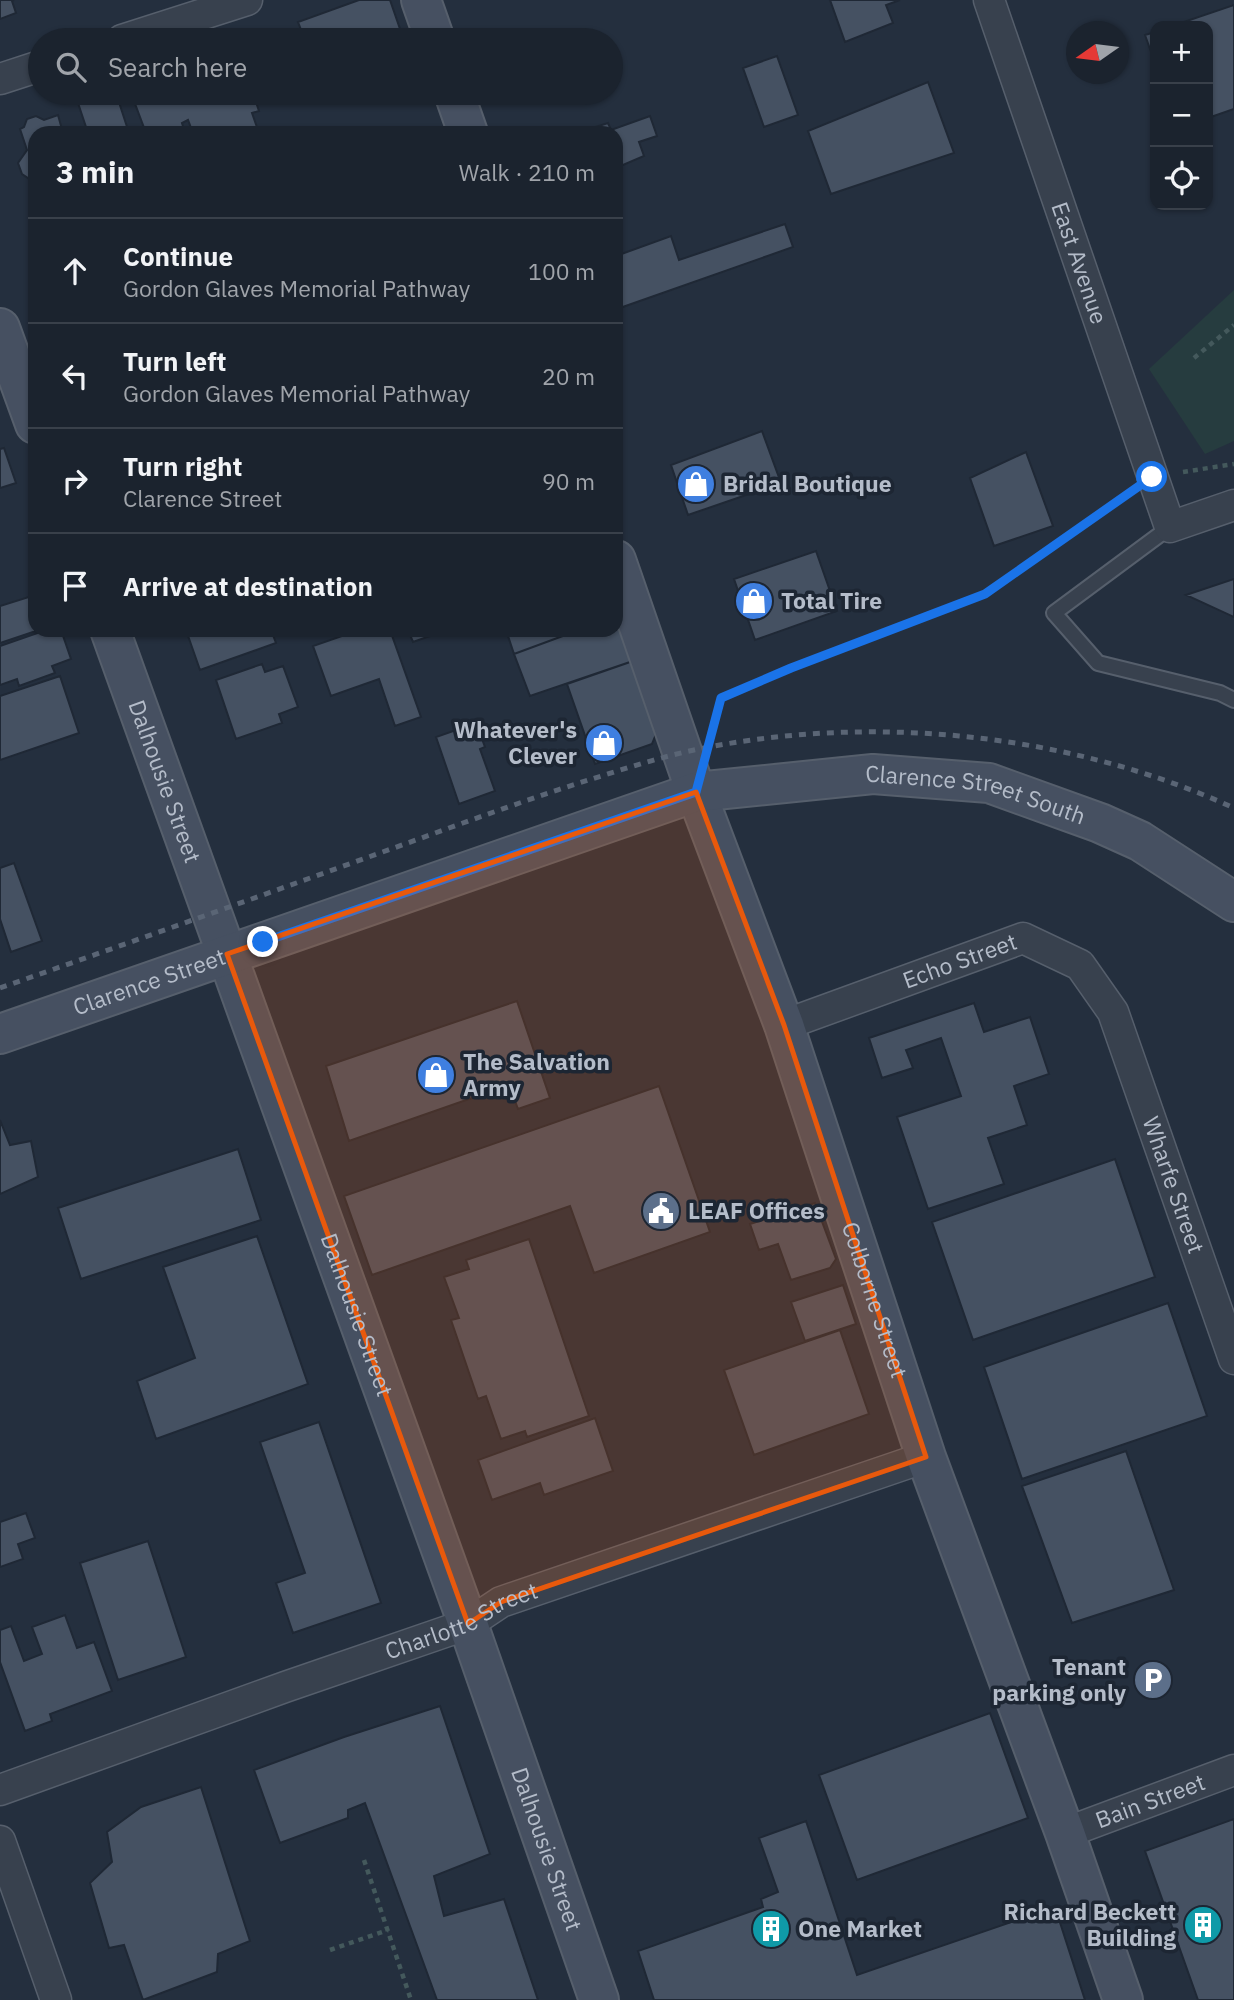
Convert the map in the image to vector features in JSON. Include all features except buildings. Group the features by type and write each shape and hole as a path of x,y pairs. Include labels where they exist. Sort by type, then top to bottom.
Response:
{"main road":[{"path":"421,0 431,28"},
{"path":"458,105 466,126"},
{"path":"0,328 28,405"},
{"name":"Colborne Street","path":"623,580 696,792 784,1025 926,1457 1124,2000"},
{"name":"Dalhousie Street","path":"113,637 468,1624 599,2000"},
{"name":"Clarence Street South","path":"696,792 873,774 989,783 1100,823 1140,841 1234,902"},
{"name":"Clarence Street","path":"0,1034 696,792"}],"street":[{"path":"160,28 247,0"},
{"name":"East Avenue","path":"989,0 1170,527"},
{"path":"0,79 28,70"},
{"path":"1170,527 1234,505"},
{"name":"Echo Street","path":"784,1025 1023,938 1080,965 1114,1012"},
{"name":"Wharfe Street","path":"1114,1012 1234,1359"},
{"name":"Charlotte Street","path":"0,1790 468,1624 502,1602 926,1457"},
{"name":"Bain Street","path":"1065,1833 1234,1770"},
{"path":"0,1841 57,2000"}],"lane":[{"path":"1170,527 1054,613 1098,663 1220,693 1234,700"}],"path":[{"path":"1194,358 1234,325"},
{"path":"712,735 721,698 791,668 985,594 1152,477 1234,464"},
{"path":"364,1860 411,2000"},
{"path":"330,1950 388,1930"}],"highlighted area":[{"path":"696,792 784,1025 926,1457 501,1602 468,1624 227,954"}],"green space":[{"path":"1234,290 1234,441 1205,454 1149,369"}],"railway":[{"path":"0,988 579,783 693,750 775,737 842,732 909,733 976,738 1043,748 1109,763 1173,783 1234,808"}],"place":[{"name":"Bridal Boutique","path":"696,484"},
{"name":"Total Tire","path":"754,601"},
{"name":"Whatever's Clever","path":"604,743"},
{"name":"The Salvation Army","path":"436,1075"},
{"name":"LEAF Offices","path":"661,1211"},
{"name":"Tenant parking only","path":"1153,1680"},
{"name":"Richard Beckett Building","path":"1203,1925"},
{"name":"One Market","path":"771,1929"}],"route":[{"path":"263,942 696,792 721,698 791,668 985,594 1152,477"}]}
